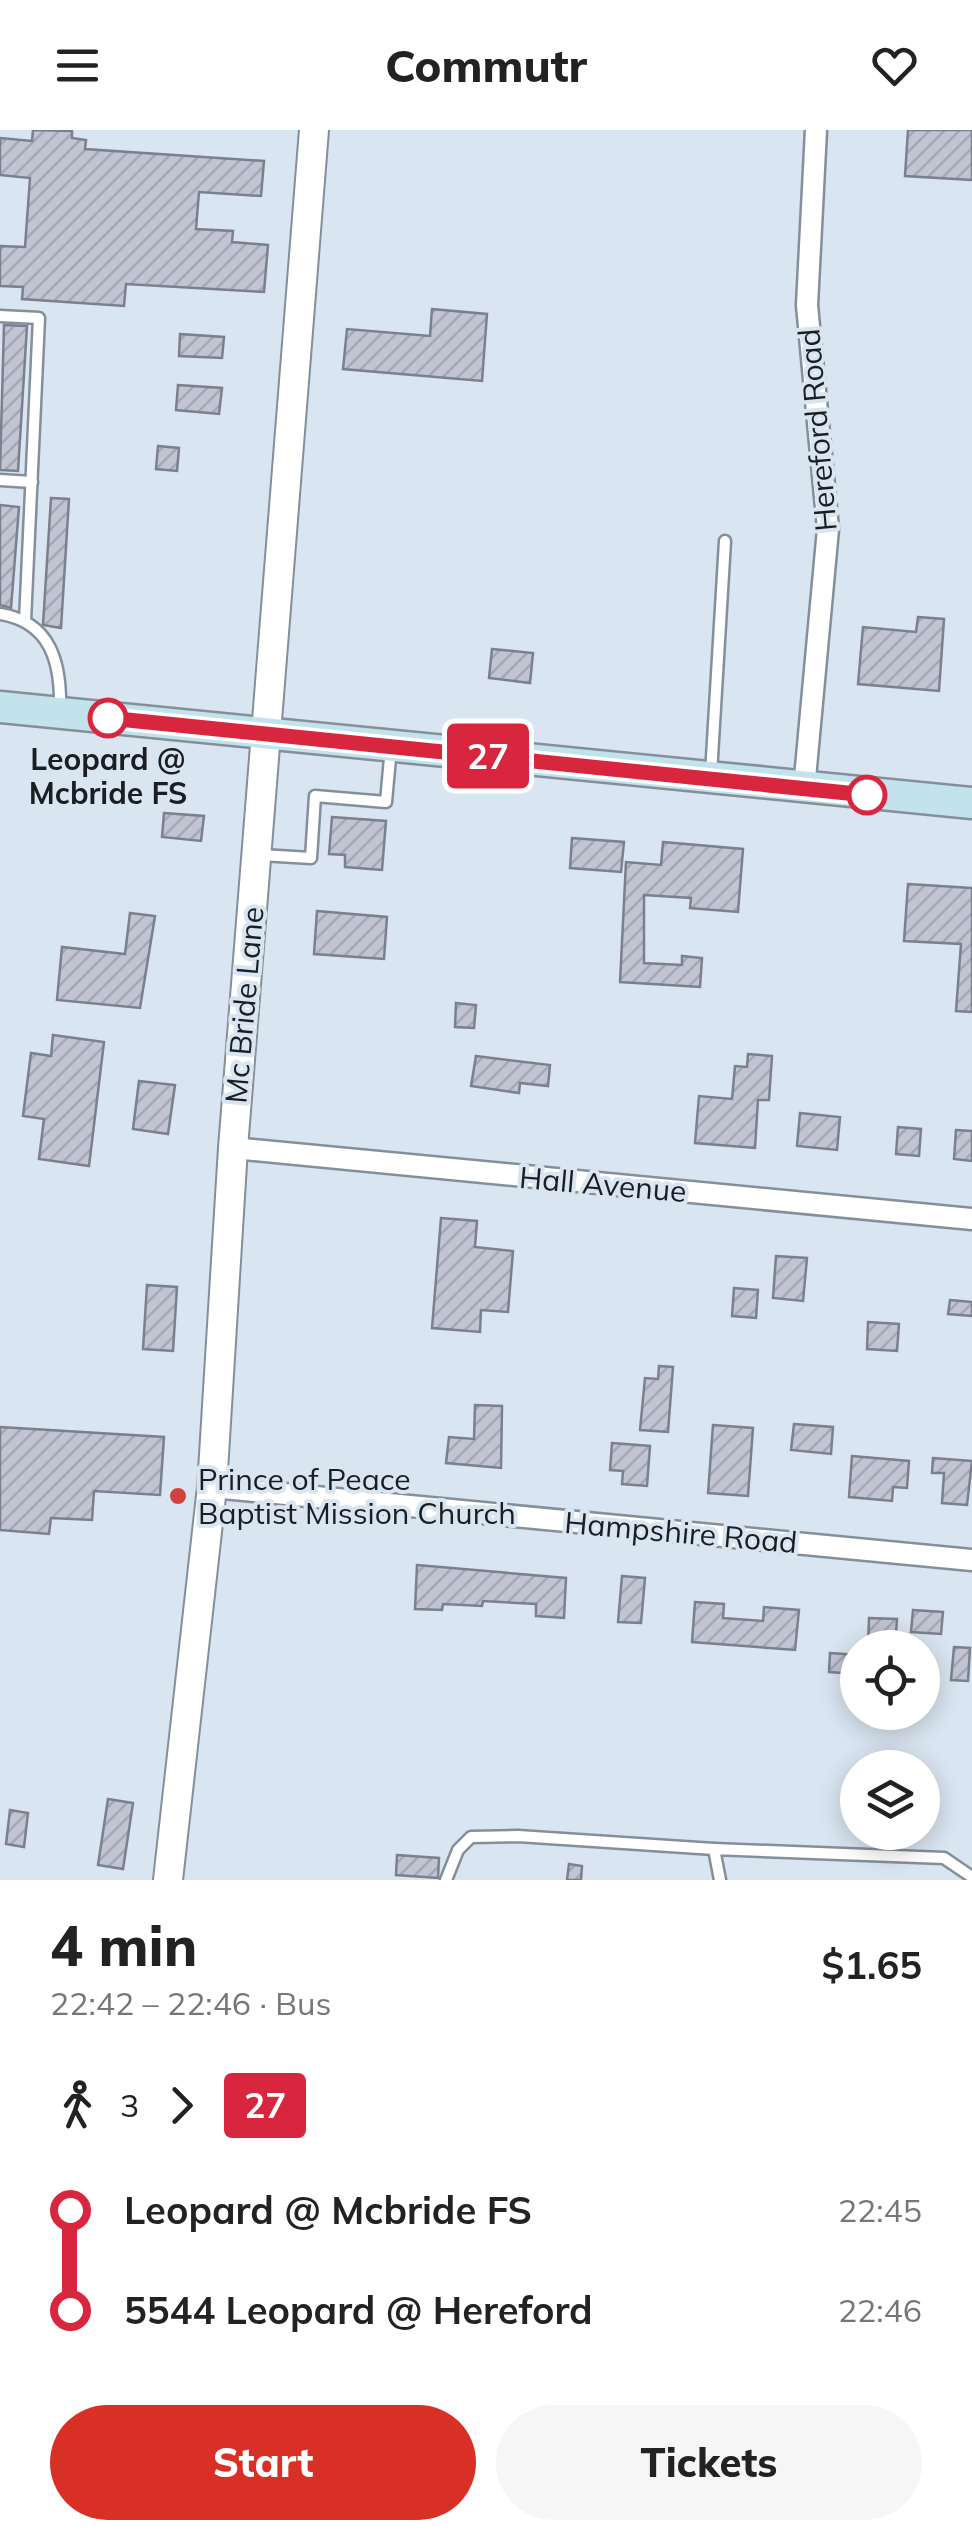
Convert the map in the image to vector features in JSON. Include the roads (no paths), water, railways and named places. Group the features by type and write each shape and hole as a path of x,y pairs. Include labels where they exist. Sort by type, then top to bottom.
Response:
{"main road":[{"path":"0,707 804,790 972,803"}],"street":[{"name":"Mc Bride Lane","path":"168,1880 212,1487 233,1148 314,130"},
{"name":"Hereford Road","path":"804,790 828,529 807,305 816,130"},
{"name":"Hall Avenue","path":"233,1148 972,1219"},
{"name":"Hampshire Road","path":"212,1487 972,1560"}],"lane":[{"path":"0,316 39,318 25,621"},
{"path":"0,480 32,482"},
{"path":"711,780 725,541"},
{"path":"0,614 25,621 41,632 58,658 60,714"},
{"path":"256,855 311,858 315,796 386,802 392,746"},
{"path":"446,1880 458,1850 471,1837 518,1836 944,1858 972,1877"},
{"path":"714,1849 720,1880"}],"place":[{"name":"Leopard @ Mcbride FS","path":"108,718"},
{"name":"Prince of Peace Baptist Mission Church","path":"178,1496"}]}
